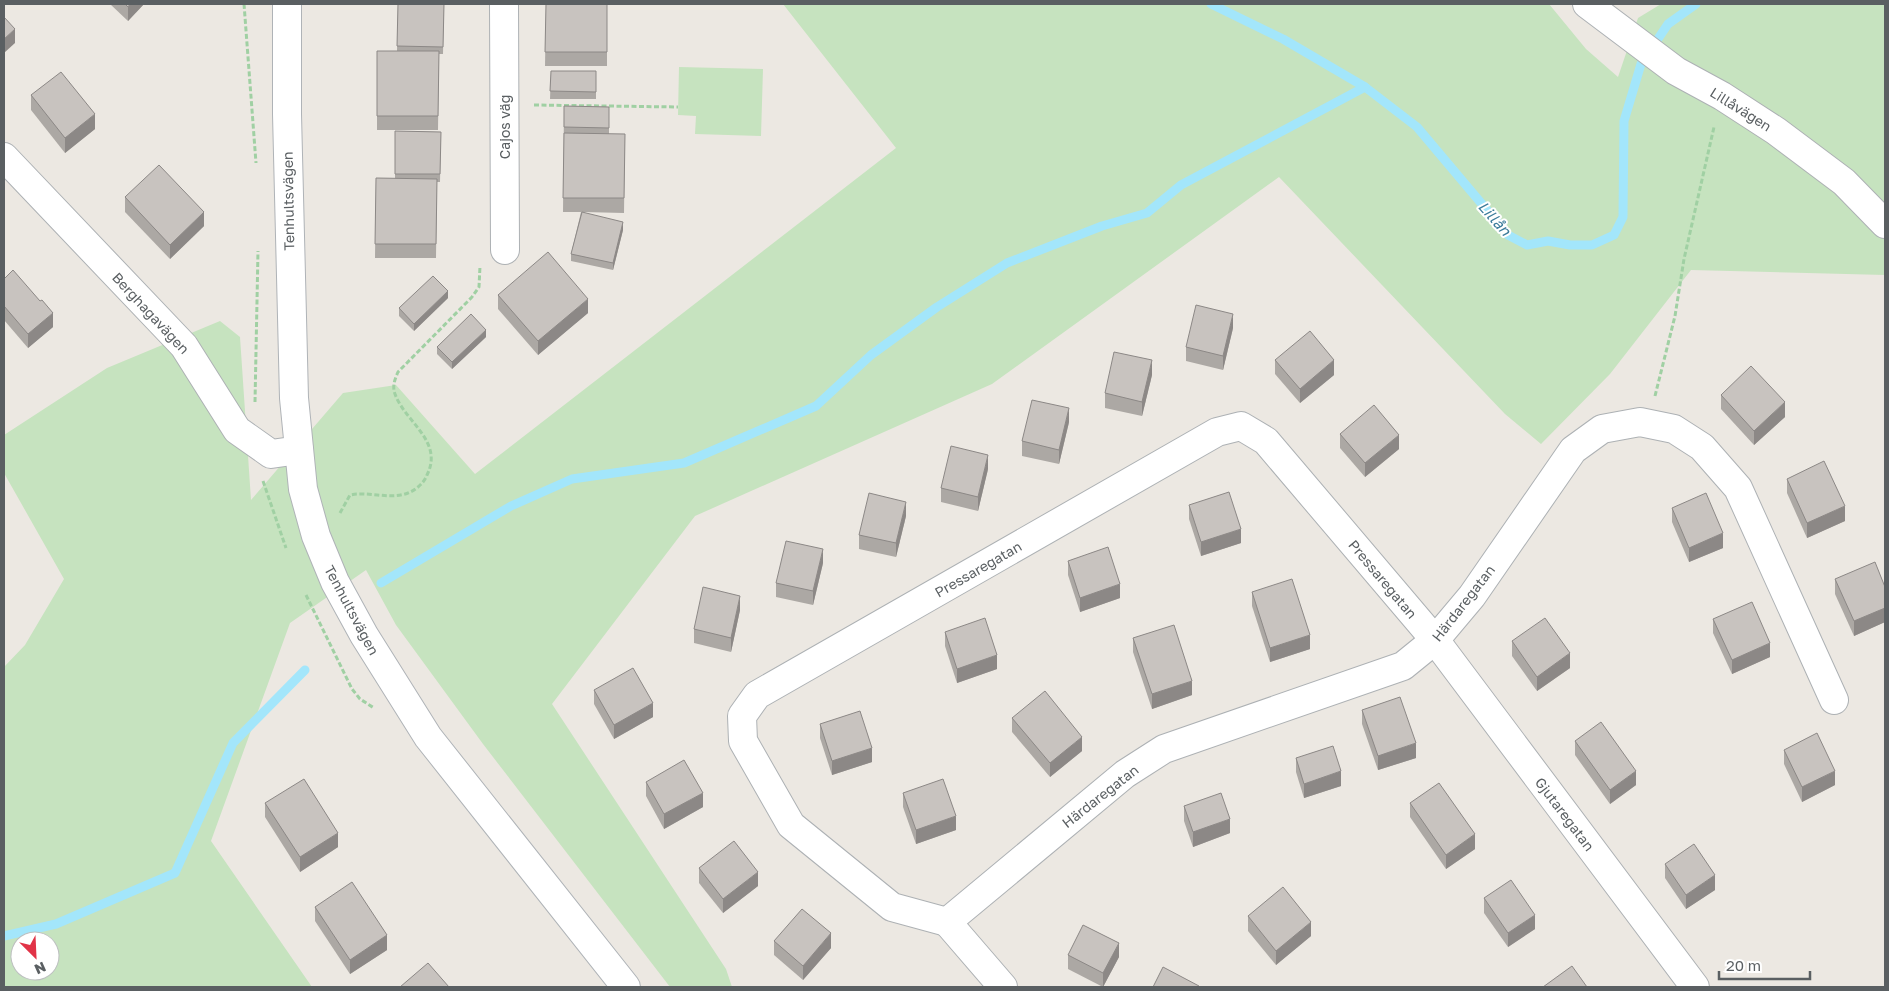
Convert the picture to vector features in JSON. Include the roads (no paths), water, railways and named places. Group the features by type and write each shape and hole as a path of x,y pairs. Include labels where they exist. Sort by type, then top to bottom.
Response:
{"street":[{"name":"Tenhultsvägen","path":"287,4 286,114 294,398 303,489 312,522 335,582 364,635 423,730 626,987"},
{"name":"Cajos väg","path":"504,4 505,250"},
{"name":"Lillåvägen","path":"1588,4 1676,71 1722,96 1776,130 1844,182 1885,224"},
{"name":"Berghagavägen","path":"4,156 184,346 237,430 271,454 299,450"},
{"name":"Härdaregatan","path":"948,922 1125,774 1164,749 1404,666 1435,640 1472,596 1573,450 1602,429 1640,422 1674,429 1702,447 1738,488 1834,700"},
{"name":"Pressaregatan","path":"948,922 892,907 791,825 743,741 742,716 757,695 1216,432 1241,426 1266,442 1435,640"},
{"name":"Gjutaregatan","path":"1435,640 1695,987"},
{"path":"948,922 1003,987"}],"waterway":[{"name":"Lillån","path":"1211,4 1283,39 1365,87 1417,127 1508,235 1527,245 1548,241 1570,245 1592,245 1614,235 1623,217 1624,121 1641,64 1668,24 1696,4"},
{"path":"381,583 511,506 572,479 684,463 816,406 871,355 937,307 1007,263 1102,226 1147,213 1181,185 1365,87"},
{"path":"4,936 56,924 175,873 233,743 305,670"}]}
